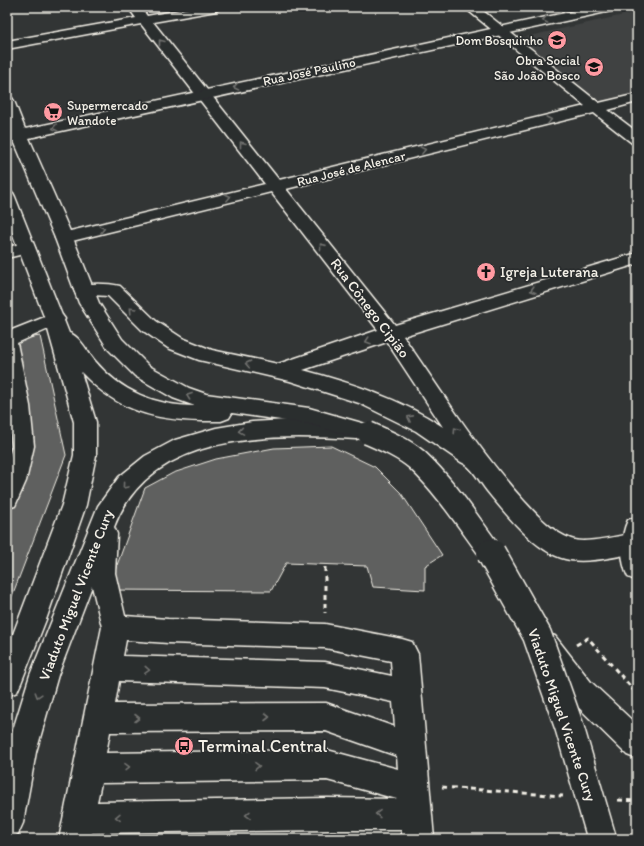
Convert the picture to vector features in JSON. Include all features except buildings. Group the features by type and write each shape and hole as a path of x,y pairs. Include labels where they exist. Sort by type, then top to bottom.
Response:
{"street":[{"path":"7,45 139,14 216,7"},
{"path":"470,7 637,140"},
{"name":"Rua José Paulino","path":"14,137 203,94 611,7"},
{"name":"Rua Cônego Cipião","path":"139,14 391,333 478,462 495,484 527,520 552,541 569,550 584,551 636,538"},
{"name":"Rua José de Alencar","path":"64,238 637,98"},
{"path":"7,101 14,137 64,238 89,304 115,344 142,371 181,393 204,401 334,422 366,433"},
{"path":"7,197 16,250 55,319 82,362 104,383 146,406 174,413 289,414"},
{"path":"279,371 391,333 637,258"},
{"path":"83,290 113,290 138,316 174,343 217,358 279,371 350,392 402,414 424,426 478,462"},
{"path":"7,340 55,319"},
{"path":"7,683 34,617 74,505 85,455 85,422 55,319"},
{"path":"7,344 19,406 14,481 7,499"},
{"name":"Viaduto Miguel Vicente Cury","path":"7,823 21,752 44,675 107,513 114,500 130,480 152,463 176,450 221,434 267,428 291,427 366,433 392,444 416,459 443,488 493,556 537,635 569,726 602,839"},
{"path":"107,513 102,573 115,627 77,828 328,814 416,807"},
{"path":"636,538 637,570"},
{"path":"115,627 168,631 324,636 403,652 416,807"},
{"path":"537,635 581,691 637,745"},
{"path":"108,668 325,675 407,692"},
{"path":"98,718 326,717 411,747"},
{"path":"88,768 327,765 416,807"}],"path":[{"path":"325,568 325,607"},
{"path":"572,648 588,638 637,694"},
{"path":"416,807 507,793"}],"shaded area":[{"name":"Obra Social São João Bosco","path":"637,12 637,95 597,105 516,39"}],"place":[{"name":"Dom Bosquinho","path":"557,40"},
{"name":"Obra Social São João Bosco","path":"594,67"},
{"name":"Supermercado Wandote","path":"53,112"},
{"name":"Igreja Luterana","path":"486,272"},
{"name":"Terminal Central","path":"184,746"}]}
